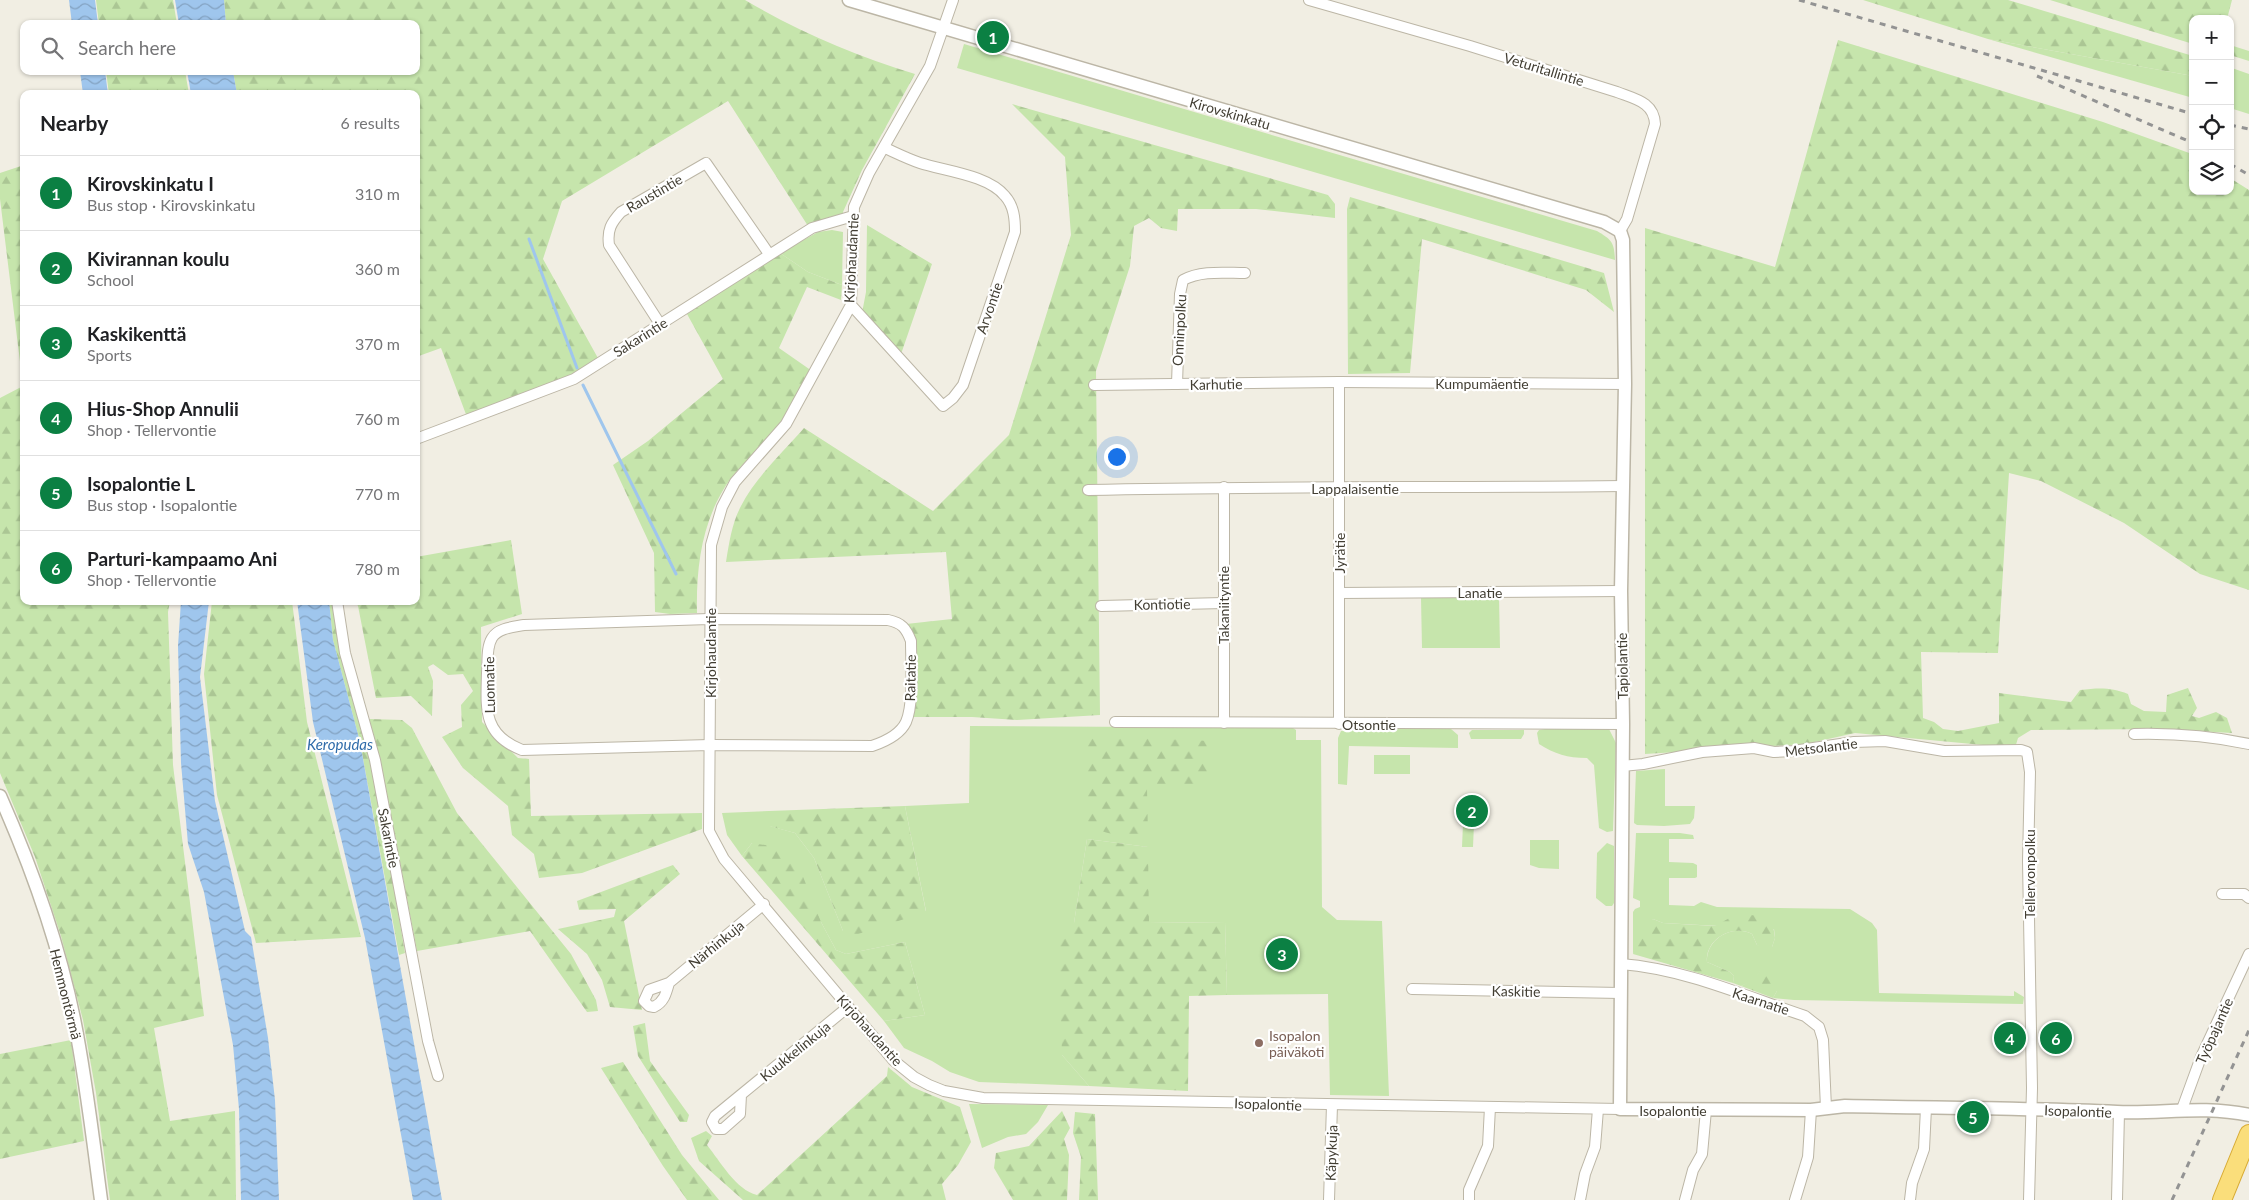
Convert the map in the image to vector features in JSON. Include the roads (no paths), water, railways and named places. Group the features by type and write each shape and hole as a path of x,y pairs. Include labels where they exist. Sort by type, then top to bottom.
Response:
{"highway":[{"path":"2222,1200 2249,1134"}],"street":[{"name":"Kirovskinkatu","path":"848,0 1616,229"},
{"path":"944,30 952,0"},
{"name":"Veturitallintie","path":"1309,0 1553,72 1640,100 1650,107 1654,116 1654,124 1627,219 1616,229"},
{"name":"Kirjohaudantie","path":"944,30 921,85 860,190 852,216 851,305 786,424 736,482 722,508 711,545 709,831 724,859 764,904 893,1060 914,1077 929,1085 952,1093 983,1098 1096,1099"},
{"name":"Arvontie","path":"851,305 943,406 953,398 963,385 1015,232 1015,216 1011,205 1005,196 994,187 976,178 919,162 885,148"},
{"name":"Raustintie","path":"660,324 609,245 608,233 611,222 621,212 706,163 769,254"},
{"name":"Sakarintie","path":"420,437 574,379 812,228 852,216"},
{"name":"Tapiolantie","path":"1616,229 1623,240 1625,384 1621,591 1623,724 1620,1109"},
{"name":"Onninpolku","path":"1177,384 1180,294 1183,280 1191,276 1205,274 1245,273"},
{"name":"Kumpumäentie","path":"1339,382 1625,384"},
{"name":"Karhutie","path":"1094,385 1339,382"},
{"name":"Jyrätie","path":"1339,382 1339,724"},
{"name":"Lappalaisentie","path":"1088,490 1224,487 1623,486"},
{"name":"Takaniityntie","path":"1224,487 1224,722"},
{"name":"Lanatie","path":"1339,593 1621,591"},
{"name":"Kontiotie","path":"1101,606 1223,603"},
{"name":"Sakarintie","path":"338,605 345,653 374,760 428,1041 438,1076"},
{"name":"Raitatie","path":"709,619 888,620 900,623 908,632 911,641 910,710 906,723 885,742 872,746 710,745"},
{"name":"Luomatie","path":"709,619 524,625 503,629 493,637 488,649 486,710 490,724 498,736 509,745 522,750 710,745"},
{"name":"Otsontie","path":"1115,722 1623,724"},
{"path":"2134,734 2170,733 2225,739 2249,744"},
{"name":"Metsolantie","path":"1622,766 1643,764 1702,752 1754,748 1774,752 1793,751 1854,742 1878,741 1937,750 2021,750"},
{"name":"Tellervonpolku","path":"2021,750 2029,754 2030,772 2028,860 2031,1109"},
{"name":"Hemmontörmä","path":"0,796 26,862 53,941 74,1018 87,1094 101,1200"},
{"path":"2222,894 2244,894 2249,898"},
{"name":"Närhinkuja","path":"669,983 764,904"},
{"name":"Työpajantie","path":"2182,1109 2201,1057 2249,954"},
{"name":"Kaarnatie","path":"1621,964 1665,969 1806,1016 1819,1027 1823,1040 1826,1108"},
{"name":"Kaskitie","path":"1412,989 1621,993"},
{"name":"Kuukkelinkuja","path":"741,1095 848,1007"},
{"name":"Isopalontie","path":"1096,1099 1332,1106 1706,1110 1926,1108 2119,1112 2182,1109 2225,1110 2249,1115"},
{"name":"Käpykuja","path":"1329,1200 1332,1106"},
{"path":"1468,1200 1469,1190 1488,1146 1490,1107"},
{"path":"1910,1200 1912,1183 1924,1149 1926,1108"},
{"path":"1580,1200 1585,1174 1595,1147 1598,1109"},
{"path":"2029,1200 2031,1109"},
{"path":"1685,1200 1692,1170 1702,1154 1706,1110"},
{"path":"1795,1200 1808,1158 1811,1110"},
{"path":"2117,1200 2119,1112"}],"water":[{"path":"69,0 95,0 98,20 72,20"},
{"path":"175,0 224,0 226,20 178,20"},
{"path":"81,75 106,75 107,90 82,90"},
{"path":"188,75 234,75 236,90 190,90"},
{"path":"181,605 209,605 200,677 215,801 245,931 251,937 268,1038 275,1100 279,1200 241,1200 239,1109 233,1045 204,892 188,844 181,763 178,646"},
{"name":"Keropudas","path":"298,605 329,605 333,640 360,742 442,1200 413,1200 365,938 313,722"}],"waterway":[{"path":"529,239 577,368"},
{"path":"583,385 676,574"}],"railway":[{"path":"1799,0 2189,113"},
{"path":"2037,76 2189,141"},
{"path":"2234,126 2249,129"},
{"path":"2234,166 2249,175"},
{"path":"2172,1200 2249,1030"}],"place":[{"name":"Kirovskinkatu I","path":"993,37"},
{"name":"Kivirannan koulu","path":"1472,811"},
{"name":"Kaskikenttä","path":"1282,954"},
{"name":"Hius-Shop Annulii","path":"2010,1038"},
{"name":"Parturi-kampaamo Ani","path":"2056,1038"},
{"name":"Isopalon päiväkoti","path":"1259,1043"},
{"name":"Isopalontie L","path":"1973,1117"}]}
